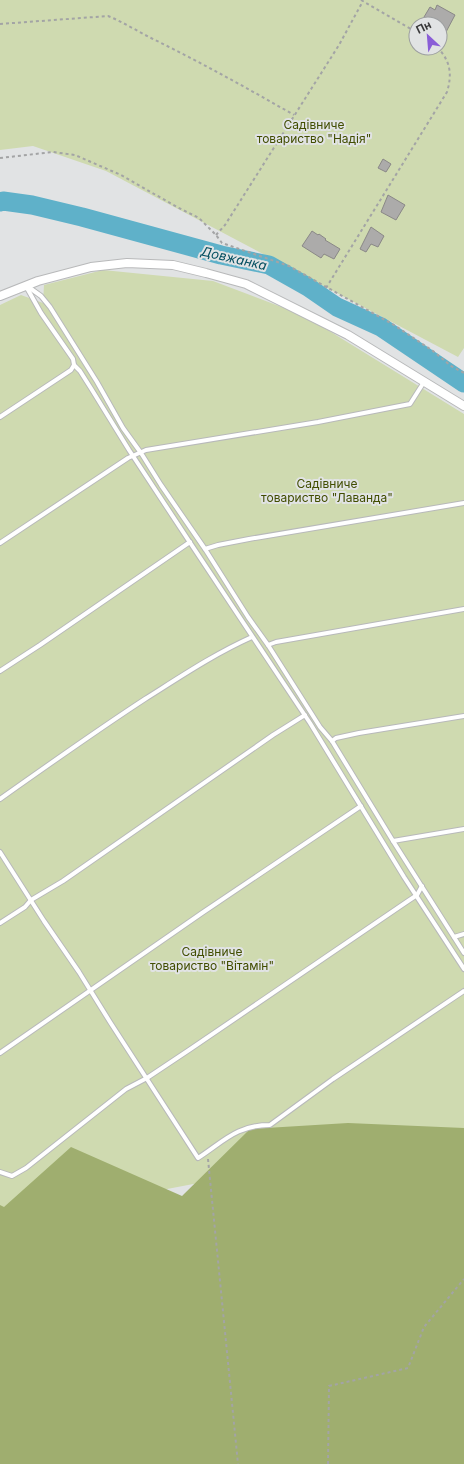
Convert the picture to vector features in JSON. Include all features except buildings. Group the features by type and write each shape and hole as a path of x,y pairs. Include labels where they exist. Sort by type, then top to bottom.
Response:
{"street":[{"path":"0,296 38,281 91,267 127,263 173,265 206,272 246,284 348,335 464,406"}],"lane":[{"path":"26,286 41,313 73,360 74,365 80,371 133,456 305,715 404,877 464,969"},
{"path":"26,286 41,296 50,307 97,382 123,428 205,549 320,727 332,741 464,953"},
{"path":"0,417 72,370 74,365"},
{"path":"0,543 100,476 146,450 318,422 410,404 424,382"},
{"path":"205,549 249,539 464,503"},
{"path":"0,671 190,542"},
{"path":"268,645 276,642 464,609"},
{"path":"0,799 100,729 184,674 236,644 252,637"},
{"path":"0,923 273,735 305,715"},
{"path":"332,741 336,738 359,733 464,716"},
{"path":"0,1053 196,917 361,806"},
{"path":"393,841 464,829"},
{"path":"0,852 198,1158 243,1128 258,1125 270,1125 333,1079 464,991"},
{"path":"0,1172 12,1176 26,1168 126,1089 147,1078 417,895 422,886"},
{"path":"454,937 464,934"}],"path":[{"path":"216,234 225,225 339,45 362,1 408,27"},
{"path":"0,24 108,16 189,57 294,115"},
{"path":"326,288 447,92 451,78 448,64 444,56"},
{"path":"0,158 53,152 75,155 120,175 176,207 200,218 216,234 222,243 289,266 394,325 464,374"},
{"path":"208,1152 238,1464"},
{"path":"328,1464 329,1386 408,1368 424,1327 464,1279"}],"green space":[{"name":"Садівниче товариство \"Надія\"","path":"0,0 464,0 464,348 458,357 106,171 33,146 0,150"},
{"name":"Садівниче товариство \"Вітамін\"","path":"103,270 213,281 305,316 464,414 464,1138 230,1177 15,1218 0,1212 0,305 21,295 43,303 44,285"},
{"path":"348,1123 464,1128 464,1464 0,1464 0,1205 4,1207 71,1147 182,1196 250,1129"}],"waterway":[{"name":"Довжанка","path":"0,202 3,201 32,205 221,255 269,265 308,287 337,307 381,327 464,383"}],"park label":[{"name":"Садівниче товариство \"Лаванда\"","path":"327,491"}]}
